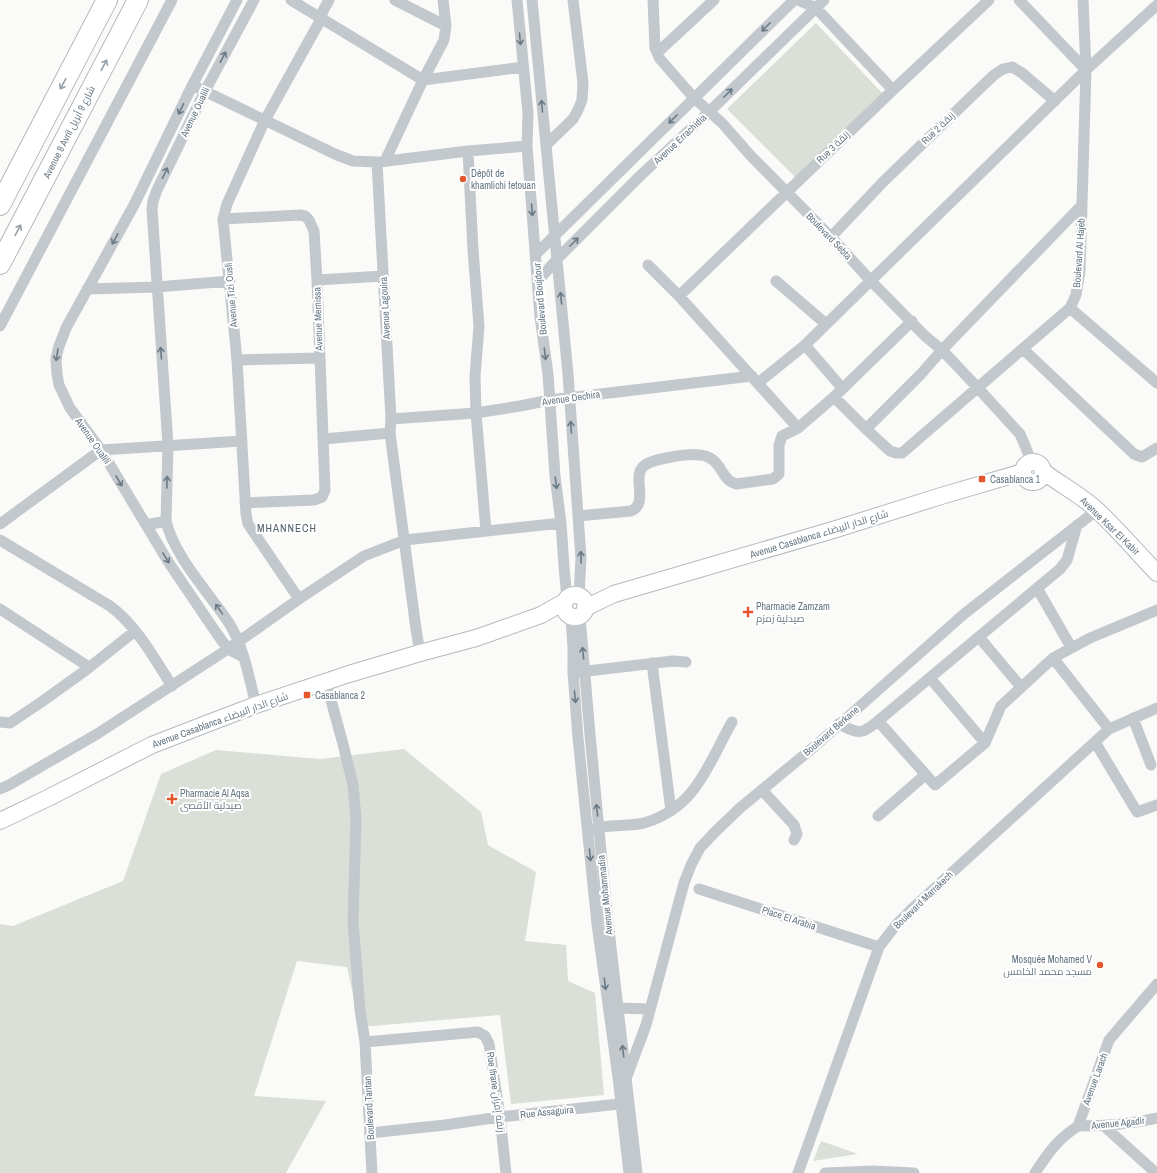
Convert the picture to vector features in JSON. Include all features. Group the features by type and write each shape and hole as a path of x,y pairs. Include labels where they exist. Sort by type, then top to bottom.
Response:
{"highway":[{"path":"0,205 107,0"},
{"name":"Avenue 9 Avril شارع 9 أبريل","path":"0,264 138,0"}],"street":[{"path":"0,326 172,0"},
{"name":"Avenue Oualili","path":"228,650 173,569 101,450 70,408 63,396 57,374 56,360 59,344 86,289 134,205 192,86 237,0"},
{"name":"Avenue Oualili","path":"166,521 168,445 152,210 153,201 205,91 254,0"},
{"path":"291,0 423,80 523,67"},
{"name":"Avenue Tizi Ousli","path":"299,599 248,524 245,504 237,360 223,219 227,204 265,120 321,19 323,11 329,0"},
{"path":"395,0 446,26"},
{"path":"381,162 444,40 446,26 443,0"},
{"name":"Boulevard Boujdour","path":"517,0 528,113 527,146 540,317 550,400 555,476 561,523 564,567 574,606"},
{"name":"Boulevard Boujdour","path":"532,0 555,235 581,558 574,606"},
{"path":"546,145 573,119 582,100 583,83 572,0"},
{"path":"653,0 657,53"},
{"path":"657,53 714,0"},
{"name":"Avenue Errachidia","path":"536,255 794,0"},
{"path":"798,0 816,8 893,90"},
{"name":"Avenue Errachidia","path":"538,280 557,259 642,175 824,0"},
{"name":"Rue 3 زنقة","path":"679,296 893,90 989,0"},
{"path":"1019,0 1086,70"},
{"name":"Boulevard Al Hajeb","path":"866,429 890,451 902,453 1070,308 1076,295 1080,272 1086,70 1082,1"},
{"path":"755,379 805,345 1086,70 1157,5"},
{"name":"Boulevard Sebta","path":"657,53 694,98 722,123 750,155 831,237 870,280 942,350 1020,434 1026,448 1027,467"},
{"name":"Rue 2 زنقة","path":"831,237 912,154 980,88 1003,69 1012,67 1022,73 1055,100"},
{"path":"192,86 354,161 381,162 468,151 527,146"},
{"path":"468,151 473,250 479,326 475,376 476,413 486,531"},
{"name":"Avenue Lagouira","path":"381,162 383,276 391,419 390,433 420,653"},
{"path":"134,205 152,210"},
{"path":"834,397 866,429 921,374 942,350 1082,205"},
{"name":"Avenue Mernissa","path":"223,219 300,215 305,216 312,225 314,231 326,490 322,497 314,500 245,504"},
{"path":"648,265 679,296 798,428"},
{"path":"317,280 383,276"},
{"path":"86,289 157,287 230,281"},
{"path":"776,281 826,324"},
{"path":"1070,308 1157,384"},
{"path":"578,516 632,511 638,507 639,475 641,468 658,459 698,454 714,461 725,477 730,482 736,484 773,478 779,474 780,470 780,439 782,436 798,428 834,397 912,321"},
{"path":"805,345 842,388"},
{"path":"1023,349 1134,454 1142,457 1157,448"},
{"path":"237,360 319,358"},
{"name":"Avenue Dechira","path":"391,419 476,413 569,397 755,379"},
{"path":"324,439 390,433"},
{"path":"0,524 101,450 242,440"},
{"name":"Avenue Ksar El Kabir","path":"1027,467 1024,477 1031,483 1036,482 1042,476 1076,493 1097,510 1157,573"},
{"name":"Avenue Casablanca شارع الدار البيضاء","path":"0,822 152,745 256,704 420,653 476,638 541,614 574,606 833,530 1027,467"},
{"name":"Boulevard Berkane","path":"622,1077 646,1025 649,1009 684,884 691,865 700,848 715,832 762,790 815,746 838,724 964,614 1097,510"},
{"path":"146,524 166,521 168,530 175,545 230,624 239,642 256,704"},
{"path":"0,789 97,734 172,686 228,650 299,599 364,556 405,540 561,523"},
{"path":"838,724 856,732 862,732 878,721 930,678 1060,569 1067,560 1077,525"},
{"path":"0,540 110,606 122,615 135,631 172,686"},
{"path":"1037,588 1071,647"},
{"name":"Avenue Mohammadia","path":"574,606 573,672 618,1008 629,1173"},
{"name":"Avenue Mohammadia","path":"574,606 585,672 590,735 597,924 622,1077"},
{"path":"0,609 89,667"},
{"path":"878,721 935,785 985,743 1001,706 1053,658 1090,638 1157,610"},
{"path":"0,722 10,722 40,703 135,631"},
{"path":"979,637 1021,687"},
{"path":"228,650 243,657"},
{"path":"1053,658 1109,729"},
{"path":"573,672 585,672 673,661 686,662"},
{"path":"652,664 671,811"},
{"path":"930,678 985,743"},
{"name":"Boulevard Tantan","path":"326,682 344,744 353,785 356,819 353,922 360,1010 365,1042 372,1173"},
{"name":"Boulevard Marrakech","path":"798,1173 879,947 896,925 913,908 1109,729 1157,708"},
{"path":"1134,718 1151,765"},
{"path":"593,830 646,822 671,811 692,793 708,769 732,722"},
{"path":"1094,742 1137,812 1157,805"},
{"path":"878,816 925,775"},
{"path":"762,790 794,825 797,834 794,840"},
{"name":"Place El Arabia","path":"699,888 879,947"},
{"name":"Avenue Larach","path":"1078,1126 1109,1040 1157,984"},
{"path":"618,1008 649,1009"},
{"name":"Rue Ifrane زنقة إفران","path":"365,1042 478,1032 485,1036 489,1044 500,1117 506,1173"},
{"name":"Avenue Mohammadia","path":"624,1104 637,1173"},
{"name":"Rue Assaguira","path":"370,1133 624,1104"},
{"name":"Avenue Agadir","path":"1078,1126 1104,1126 1157,1118"},
{"path":"1035,1173 1049,1152 1066,1134 1078,1126"},
{"path":"1104,1126 1156,1173"},
{"path":"825,1173 873,1171 914,1173"}],"shaded area":[{"path":"816,23 883,94 797,179 727,109"},
{"path":"404,749 481,812 488,845 536,872 525,941 566,945 568,981 595,993 604,1095 511,1104 500,1015 360,1027 347,967 297,961 254,1096 326,1101 286,1173 0,1173 0,924 13,926 123,881 161,774 216,750 320,759"},
{"path":"821,1141 858,1154 813,1161"}],"place":[{"name":"Dépôt de khamlichi tetouan","path":"463,179"},
{"name":"Casablanca 1","path":"982,479"},
{"name":"Pharmacie Zamzam صيدلية زمزم","path":"748,612"},
{"name":"Casablanca 2","path":"307,695"},
{"name":"Pharmacie Al Aqsa صيدلية الأقصى","path":"172,799"},
{"name":"Mosquée Mohamed V مسجد محمد الخامس","path":"1100,965"}],"district":[{"name":"MHANNECH","path":"287,528"}]}
